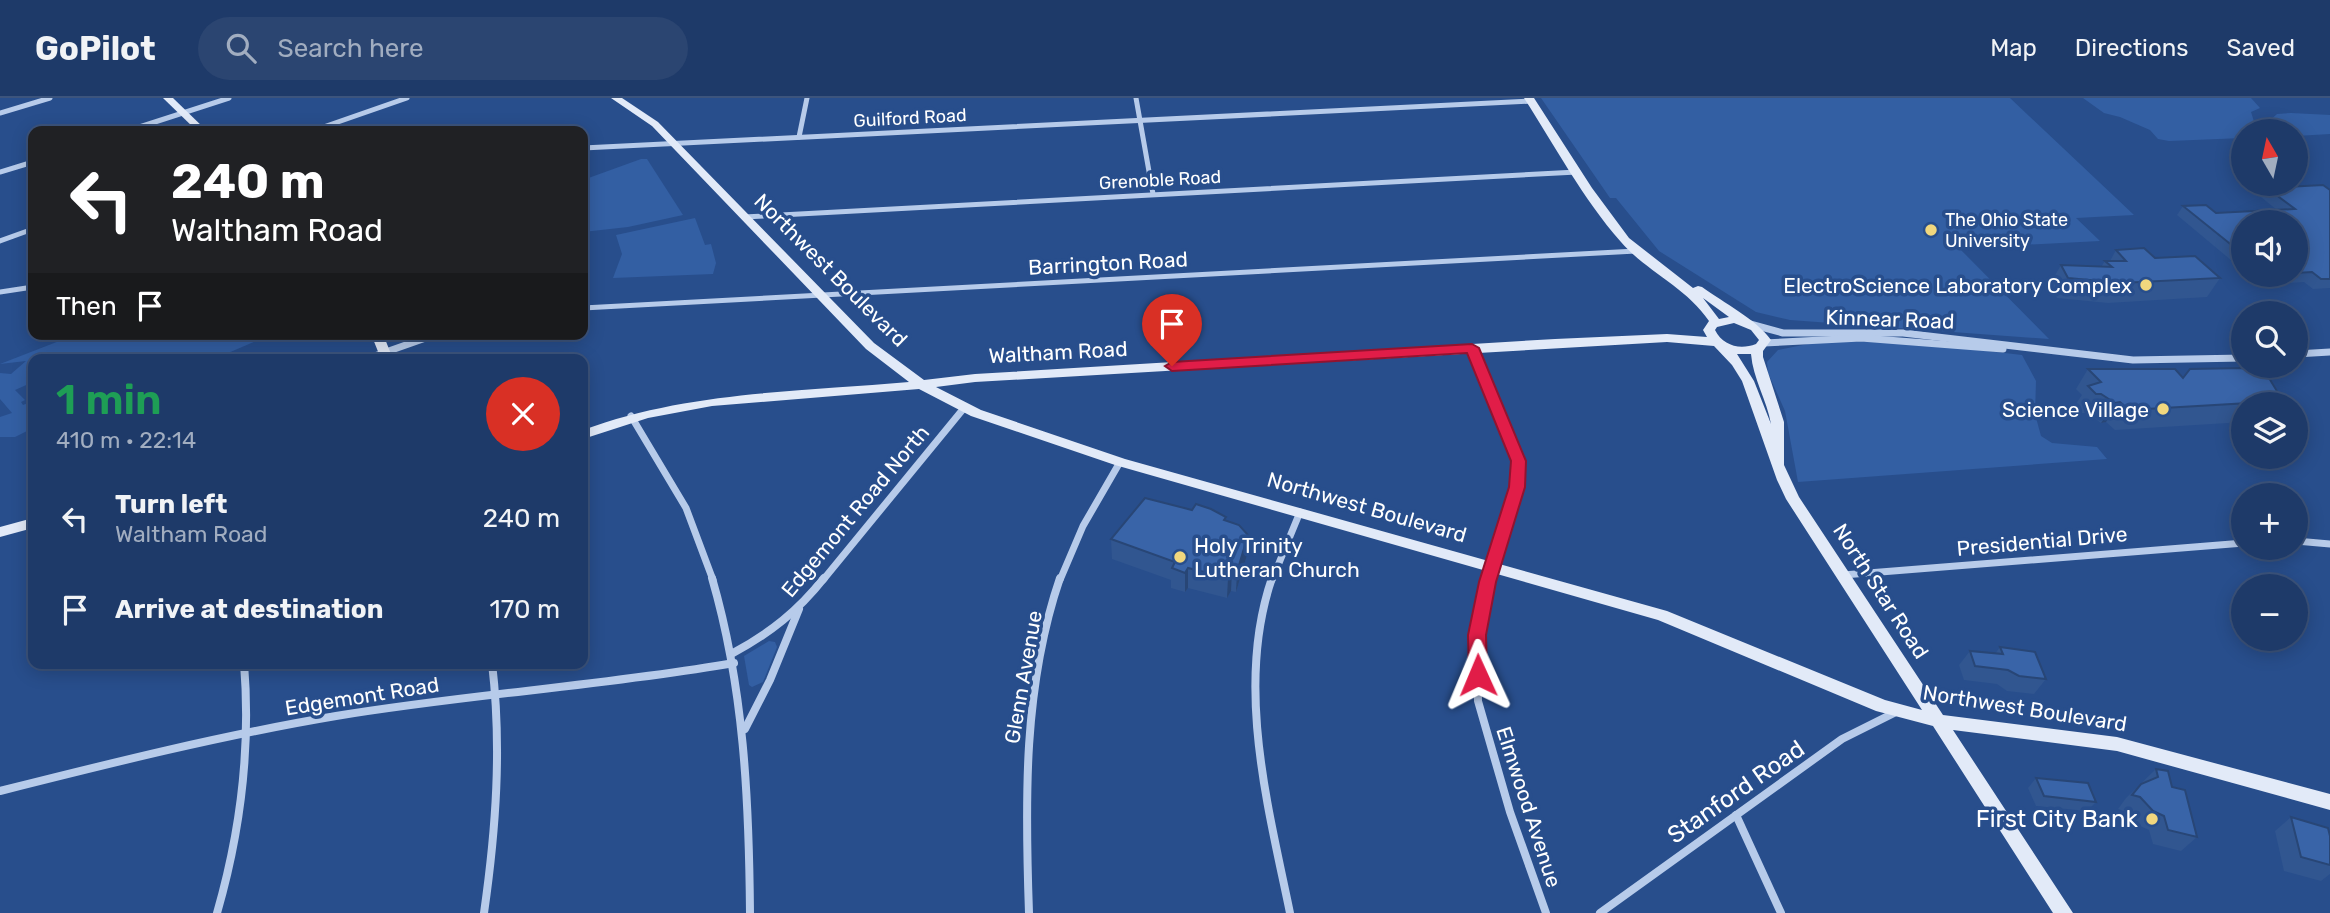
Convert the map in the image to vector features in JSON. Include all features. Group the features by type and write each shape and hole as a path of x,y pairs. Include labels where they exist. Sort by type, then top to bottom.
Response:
{"street":[{"path":"0,113 50,98"},
{"path":"168,98 197,126"},
{"path":"143,126 229,98"},
{"path":"326,126 407,98"},
{"name":"Northwest Boulevard","path":"616,98 649,119 675,144 870,346 922,385 964,408 1012,428 1120,462 1662,615 1846,692 1899,710 1938,721 2117,744 2330,802"},
{"path":"799,137 807,98"},
{"path":"1136,98 1153,194"},
{"path":"1530,100 1636,251 1702,301 1712,324"},
{"name":"Guilford Road","path":"588,148 1530,100"},
{"path":"0,172 28,164"},
{"name":"Grenoble Road","path":"744,216 1578,172"},
{"path":"0,241 28,231"},
{"name":"Barrington Road","path":"588,308 1636,251"},
{"path":"1651,264 1680,276 1762,333 1761,346"},
{"path":"0,292 28,288"},
{"name":"Waltham Road","path":"1667,338 1727,319 1746,322"},
{"name":"Kinnear Road","path":"1746,322 1783,333 1903,333 1953,337 2028,350"},
{"name":"North Star Road","path":"1712,324 1710,334 1742,368 1758,398 1767,439 1789,492 2064,913"},
{"name":"Waltham Road","path":"588,433 632,416 713,400 922,385 975,378 1667,338 1720,344 1741,351 1761,346"},
{"name":"Kinnear Road","path":"1761,346 1861,338 2133,360 2231,358"},
{"path":"388,354 422,340"},
{"name":"North Star Road","path":"1761,346 1758,370 1776,412 1780,441 1778,468"},
{"name":"Elmwood Avenue","path":"1472,348 1518,461 1517,487 1492,566 1477,635 1478,701 1491,751 1546,913"},
{"path":"2308,353 2330,352"},
{"name":"Edgemont Road North","path":"734,658 799,609 964,408"},
{"path":"632,416 668,475 691,521 729,630 744,731 750,811 750,913"},
{"name":"Glenn Avenue","path":"1029,913 1027,760 1041,655 1055,595 1097,500 1120,462"},
{"path":"1290,913 1266,793 1258,733 1256,679 1260,625 1272,583 1300,512"},
{"path":"0,532 28,524"},
{"path":"2308,542 2330,544"},
{"name":"Presidential Drive","path":"1843,575 2231,543"},
{"path":"744,731 770,681 799,609"},
{"name":"Edgemont Road","path":"0,791 121,760 336,716 495,694 672,674 734,658"},
{"path":"217,913 240,816 248,733 244,669"},
{"path":"484,913 497,803 499,757 493,669"},
{"name":"Stanford Road","path":"1600,913 1842,739 1899,710"},
{"path":"1736,815 1781,913"}],"shaded area":[{"path":"1541,98 2010,98 2134,215 2076,218 2100,241 1959,248 2049,339 1790,320 1756,312 1659,251 1616,198 1610,198"},
{"path":"2083,98 2251,98 2260,108 2251,112 2253,119 2231,119 2231,138 2169,141 2158,139 2150,130 2120,117 2104,113"},
{"path":"2277,114 2330,115 2330,134 2308,135 2308,119 2272,119"},
{"path":"647,159 683,215 628,227 588,231 588,178"},
{"path":"695,218 705,245 711,244 716,263 713,274 613,278 622,254 616,235"},
{"path":"62,340 258,340 226,354 28,354 28,384 15,390 25,400 21,402 23,405 28,403 28,430 15,437 0,437 0,417 12,413 0,399 0,373 11,374 26,361 0,364"},
{"path":"1823,341 1918,343 2022,355 2036,381 2035,414 2041,436 2052,443 2097,447 2107,459 1798,482 1785,411 1768,373 1767,362 1778,350"},
{"path":"769,641 775,642 777,647 763,682 752,687 749,685 744,656"}],"building":[{"path":"2323,185 2330,190 2330,279 2321,279 2308,272 2308,210 2275,210 2295,209 2278,196 2308,196 2308,186"},
{"path":"2206,205 2216,213 2231,212 2231,245 2183,206"},
{"path":"2144,248 2155,258 2195,256 2220,278 2121,283 2068,278 2061,265 2112,267 2105,261 2126,261 2116,250"},
{"path":"2231,368 2231,378 2269,378 2278,392 2231,392 2231,404 2129,410 2120,402 2115,403 2101,394 2096,394 2088,386 2101,382 2088,369 2175,369 2183,378 2190,369"},
{"path":"1145,498 1192,510 1196,504 1239,525 1248,535 1237,572 1232,571 1228,578 1188,568 1185,573 1172,568 1175,562 1111,539"},
{"path":"2000,647 2035,652 2046,679 1975,666 1970,651 2003,654"},
{"path":"2156,769 2168,771 2172,787 2185,790 2197,837 2168,830 2164,816 2153,811 2140,797 2132,795 2141,784 2158,777"},
{"path":"2036,778 2088,783 2096,802 2044,796"},
{"path":"2291,817 2328,828 2330,865 2301,857"}],"place":[{"name":"The Ohio State University","path":"1931,230"},
{"name":"ElectroScience Laboratory Complex","path":"2146,285"},
{"name":"Science Village","path":"2163,409"},
{"name":"Holy Trinity Lutheran Church","path":"1180,557"},
{"name":"First City Bank","path":"2152,819"}],"route":[{"path":"1172,366 1472,348 1513,443 1518,461 1517,487 1492,566 1477,635 1478,675"}]}
